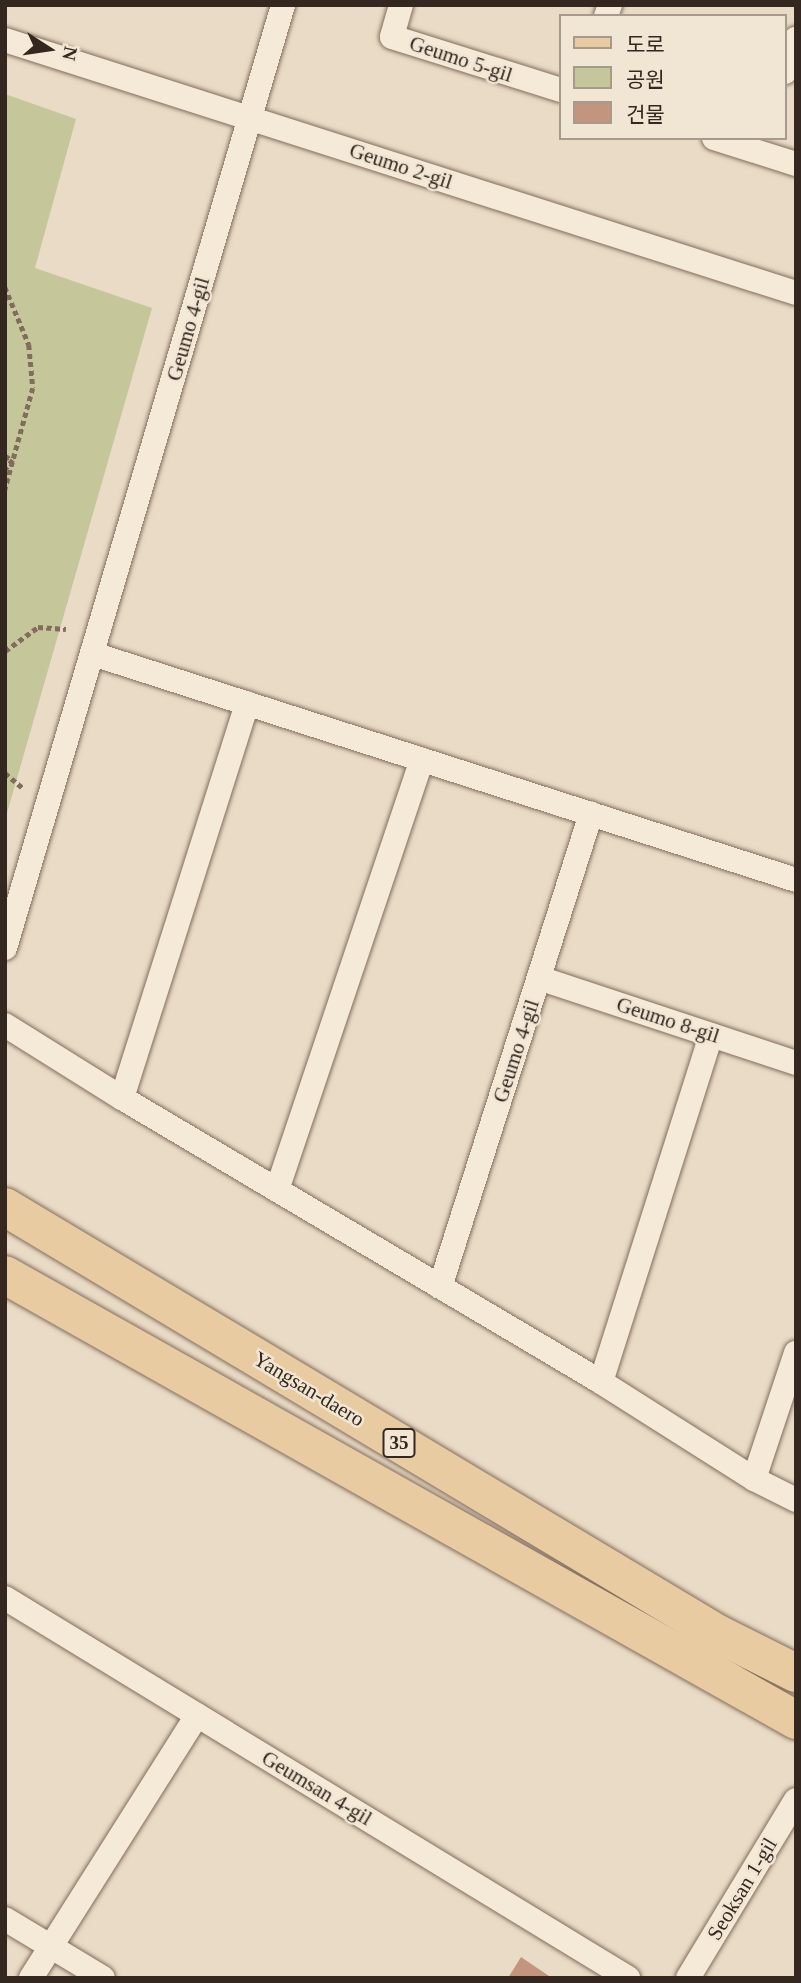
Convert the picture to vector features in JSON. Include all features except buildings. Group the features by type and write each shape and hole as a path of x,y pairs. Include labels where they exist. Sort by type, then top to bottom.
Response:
{"main road":[{"name":"Yangsan-daero","path":"5,1207 706,1627 796,1672"},
{"name":"35","path":"5,1275 796,1720"}],"street":[{"name":"Geumo 4-gil","path":"5,948 283,5"},
{"name":"Geumo 5-gil","path":"401,5 392,37 560,90"},
{"path":"787,66 796,39"},
{"name":"Geumo 2-gil","path":"5,40 796,293"},
{"path":"728,140 762,145 796,164"},
{"path":"93,654 796,880"},
{"path":"122,1098 247,703"},
{"path":"277,1190 422,760"},
{"name":"Geumo 4-gil","path":"440,1287 591,814"},
{"name":"Geumo 8-gil","path":"539,978 796,1063"},
{"path":"5,1025 122,1098 601,1382 754,1479 796,1500"},
{"path":"601,1382 711,1034"},
{"path":"754,1479 796,1353"},
{"name":"Geumsan 4-gil","path":"5,1598 628,1978"},
{"path":"31,1978 197,1715"},
{"name":"Seoksan 1-gil","path":"688,1978 796,1800"},
{"path":"5,1919 103,1978"}],"path":[{"path":"5,287 29,345 33,388 5,490"},
{"path":"5,456 13,460"},
{"path":"5,470 13,460"},
{"path":"5,650 38,627 66,629"},
{"path":"5,774 28,791"}],"green space":[{"path":"5,94 76,119 35,268 152,308 5,820"}]}
